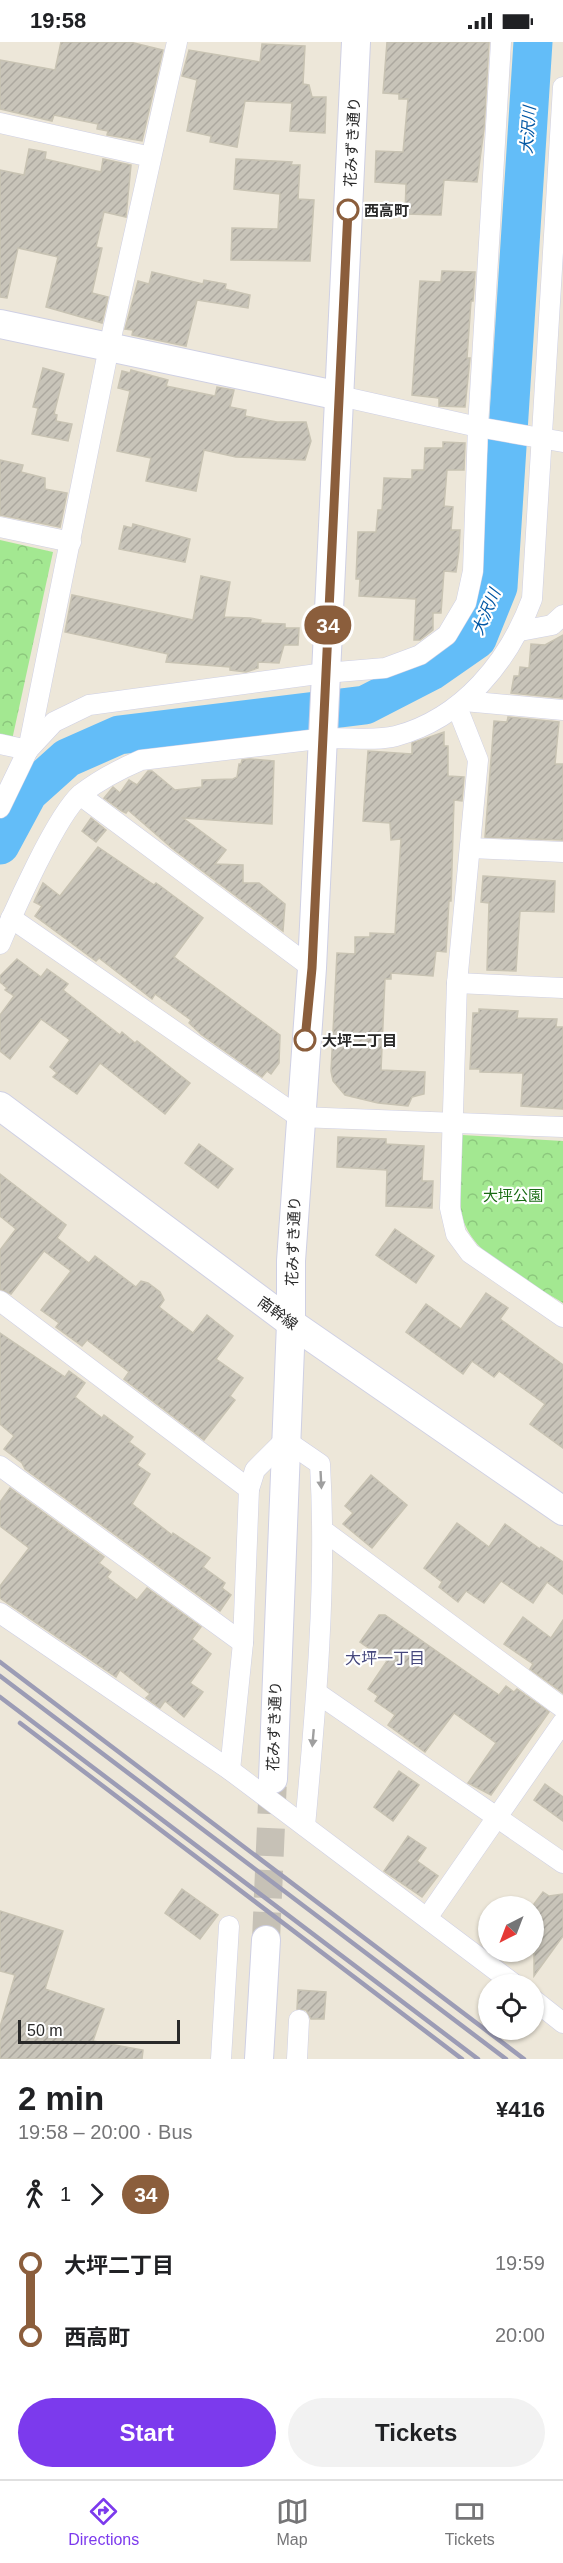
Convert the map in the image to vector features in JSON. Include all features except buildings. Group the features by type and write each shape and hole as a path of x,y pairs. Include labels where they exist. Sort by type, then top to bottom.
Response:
{"street":[{"path":"0,808 28,750 109,347 177,42"},
{"name":"花みずき通り","path":"273,1779 291,1323 291,1261 299,1117 312,968 356,42"},
{"path":"28,750 54,722 89,705 325,673 385,668 420,655 447,635 466,603 473,571 478,427 501,42"},
{"path":"0,944 61,821 80,795 120,769 141,760 323,739 394,737 427,725 460,704 491,672 520,631 532,599 540,437 563,87"},
{"path":"0,123 151,157"},
{"path":"0,324 478,427 563,442"},
{"path":"0,527 71,542"},
{"path":"520,631 552,625 563,615"},
{"path":"460,704 563,710"},
{"path":"460,704 478,760 457,983 450,1208 456,1234 470,1253 563,1317"},
{"path":"0,744 28,750"},
{"path":"80,795 312,968"},
{"path":"471,848 563,852"},
{"path":"11,918 299,1117 454,1120 563,1127"},
{"path":"457,983 563,988"},
{"name":"南幹線","path":"0,1106 291,1323 563,1511"},
{"path":"0,1301 249,1489"},
{"path":"230,1770 243,1643 249,1489 255,1470 285,1440 320,1464 324,1531 317,1693 305,1826"},
{"path":"0,1466 243,1643"},
{"path":"324,1531 563,1708"},
{"path":"0,1613 230,1770 500,1974"},
{"path":"317,1693 563,1863"},
{"path":"427,1918 563,1722"},
{"path":"222,2059 229,1926"},
{"path":"259,2059 266,1940"},
{"path":"544,2008 563,2023"},
{"path":"297,2059 299,2020"}],"green space":[{"path":"0,540 53,552 12,740 0,737"},
{"name":"大坪公園","path":"462,1135 563,1141 563,1303 500,1265 474,1240 465,1225 461,1209"}],"waterway":[{"name":"大沢川","path":"0,845 28,793 67,758 119,735 365,705 431,671 477,639 498,587 533,42"}],"tunnel":[{"path":"266,1940 273,1779"}],"railway":[{"path":"0,1662 524,2059"},
{"path":"0,1676 506,2059"},
{"path":"0,1697 478,2059"},
{"path":"20,1723 462,2059"}],"bus line":[{"name":"34","path":"305,1040 312,968 348,210"}],"place":[{"name":"西高町","path":"348,210"},
{"name":"大坪二丁目","path":"305,1040"}],"district":[{"name":"大坪一丁目","path":"385,1658"}]}
